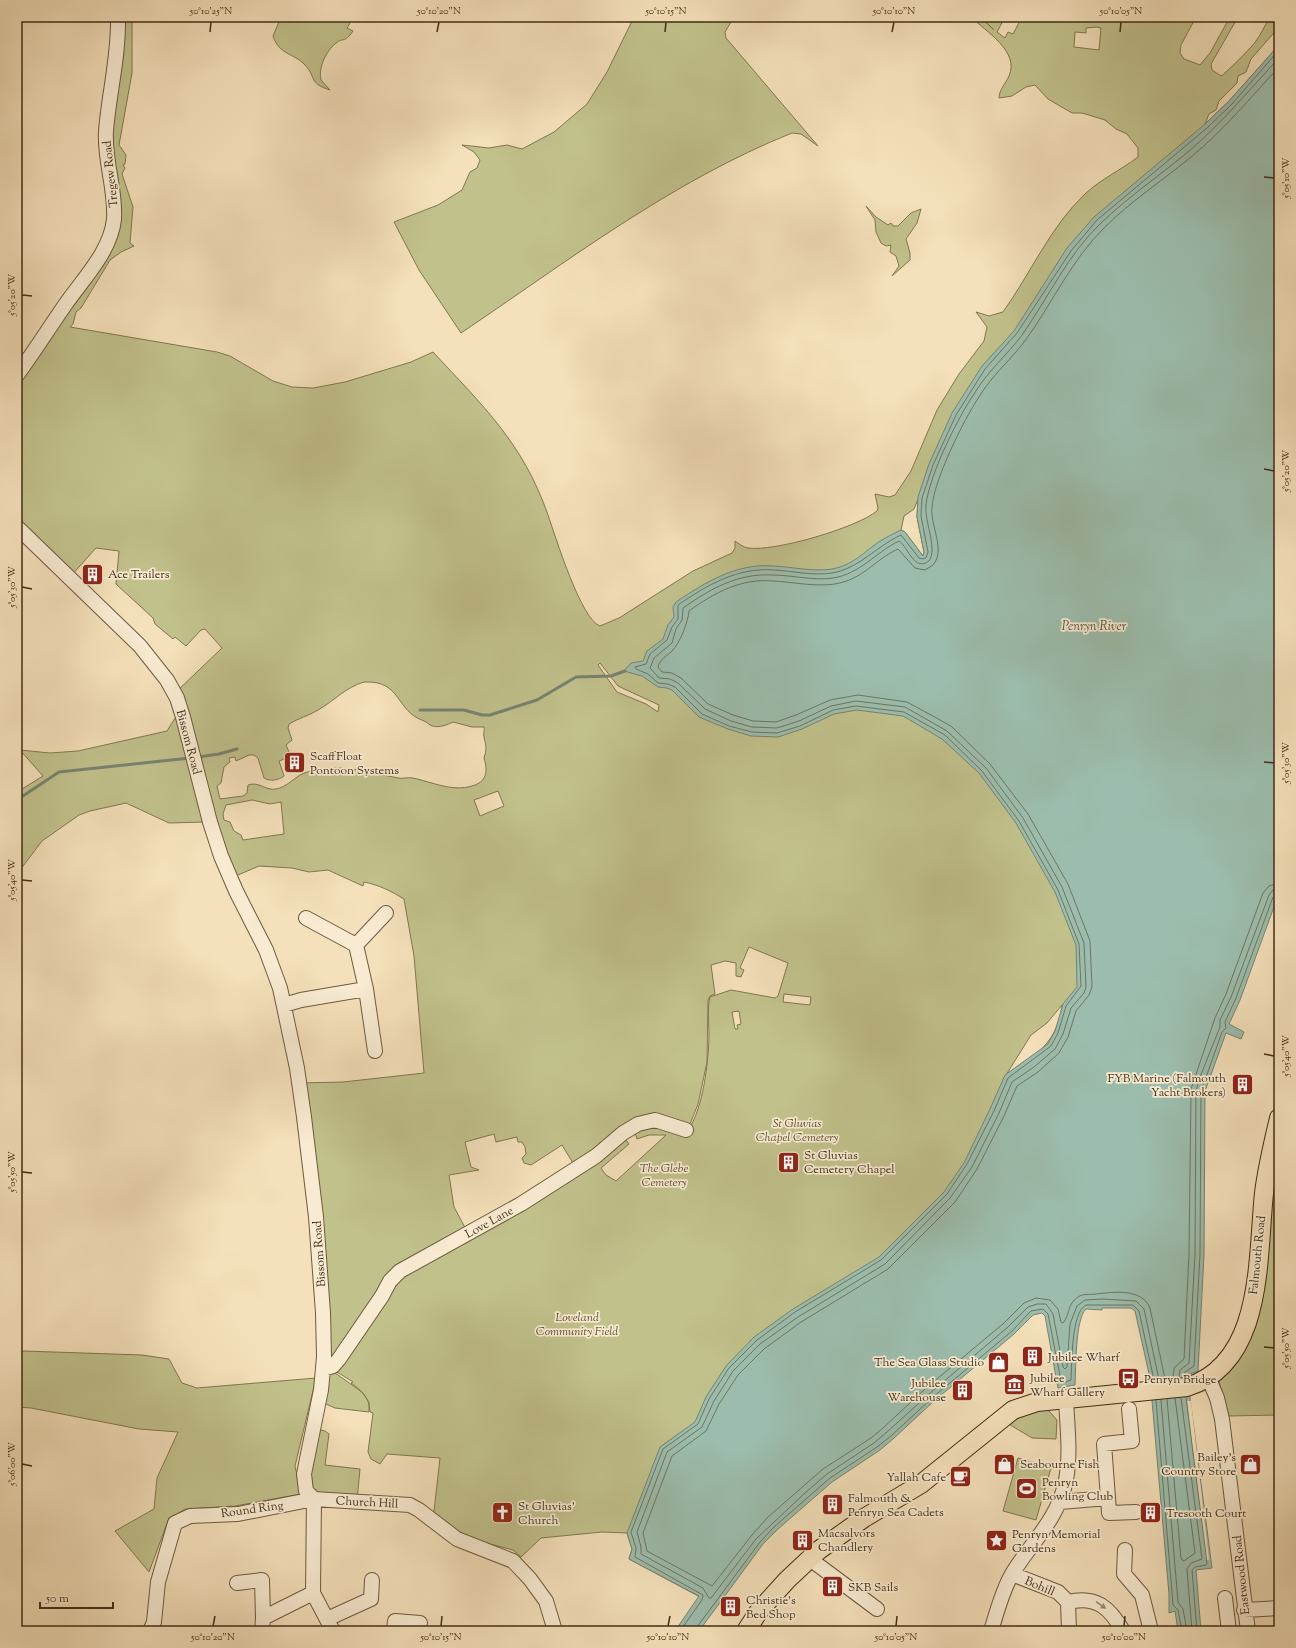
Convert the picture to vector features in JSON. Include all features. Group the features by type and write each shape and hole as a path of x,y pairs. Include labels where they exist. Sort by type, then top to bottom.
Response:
{"main road":[{"name":"Falmouth Road","path":"1203,1381 1225,1364 1242,1338 1255,1282 1264,1192 1279,1118"},
{"path":"746,1631 759,1611 787,1580 810,1559 864,1518 921,1484 1014,1410 1037,1402 1180,1388 1203,1381"}],"street":[{"name":"Tregew Road","path":"17,375 91,270 105,247 112,231 114,204 106,155 106,134 116,55 118,17"},
{"name":"Bissom Road","path":"17,527 119,625 157,665 176,698 221,856 236,891 266,950 284,1005 299,1080 314,1192 323,1313 323,1368 321,1390 304,1474 306,1491 314,1499"},
{"path":"356,945 386,913"},
{"path":"306,918 356,945 366,989 375,1051"},
{"path":"284,1005 301,1000 366,989"},
{"name":"Love Lane","path":"323,1368 333,1366 339,1359 382,1296 390,1281 400,1271 521,1204 596,1156 623,1133 638,1124 655,1120 686,1130"},
{"name":"Eastwood Road","path":"1203,1381 1217,1398 1222,1419 1232,1492 1244,1610 1248,1631"},
{"path":"991,1631 1012,1574 1050,1522 1060,1502 1066,1481 1069,1461 1066,1398"},
{"path":"1129,1409 1132,1441 1104,1444 1109,1513 1136,1512"},
{"path":"1060,1502 1108,1498"},
{"path":"314,1499 315,1556 313,1593 330,1625 371,1599 372,1580"},
{"name":"Church Hill","path":"298,1502 314,1499 410,1505 420,1510 457,1539 513,1561 530,1579 546,1601 555,1631"},
{"name":"Round Ring","path":"150,1631 154,1622 158,1582 175,1523 190,1516 238,1514 298,1502"},
{"path":"1125,1550 1124,1574 1142,1595 1151,1631"},
{"path":"810,1559 877,1609"},
{"name":"Bohill","path":"1012,1574 1058,1592 1068,1602 1083,1599 1095,1601 1110,1613 1123,1631"},
{"path":"237,1583 262,1580 262,1625"},
{"path":"262,1625 313,1593"},
{"path":"1226,1598 1229,1631"},
{"path":"1068,1602 1069,1631"},
{"path":"1244,1610 1279,1608"},
{"path":"394,1631 395,1621 420,1623"}],"green space":[{"path":"118,17 132,17 132,73 119,145 126,155 125,164 123,165 125,168 122,174 133,207 130,243 134,246 121,252 110,260 81,308 76,312 73,324 70,327 217,352 230,356 273,381 292,387 313,388 345,382 411,362 433,352 485,408 514,446 527,467 548,515 577,594 585,609 593,620 600,626 619,618 693,571 732,553 735,548 735,541 748,548 760,548 795,543 852,525 877,511 878,508 875,494 889,497 895,495 911,471 937,410 959,374 984,341 987,327 976,312 989,316 1003,312 1061,221 1073,207 1085,194 1104,179 1138,157 1138,148 1127,134 1116,129 1105,120 1082,113 1072,113 1048,99 1035,85 1026,87 1012,96 999,98 1001,89 1009,76 1011,67 1010,58 1006,50 999,42 971,17 980,17 994,30 981,17 1005,17 997,32 1005,38 1008,32 1013,34 1022,17 1196,17 1181,45 1180,53 1184,59 1200,65 1210,53 1230,17 1238,17 1211,64 1212,70 1221,76 1254,44 1270,17 1279,17 1279,27 1251,59 1246,72 1238,76 1237,83 1219,101 1216,110 1209,114 1205,124 1229,101 1279,45 1279,550 1247,639 1238,652 1231,656 1222,658 1144,646 1132,647 1099,656 1084,652 1066,656 1049,654 1027,669 1017,672 1001,672 988,684 975,688 942,681 925,669 904,660 889,662 862,674 855,675 810,662 777,662 744,671 721,686 711,688 691,684 679,668 673,666 649,665 625,671 652,667 675,668 690,686 706,691 715,691 729,687 735,680 746,674 771,666 795,663 813,665 857,678 887,665 903,663 926,672 942,685 958,687 971,692 989,689 1006,678 1026,675 1053,661 1063,662 1080,656 1089,657 1098,662 1127,653 1140,651 1164,653 1189,658 1221,671 1231,684 1218,738 1180,867 1152,1003 1141,1107 1140,1226 1129,1254 1092,1258 1067,1268 1034,1296 991,1312 959,1340 856,1445 820,1455 735,1532 725,1560 700,1597 629,1559 632,1549 627,1533 602,1532 541,1538 521,1557 513,1550 479,1541 478,1547 455,1537 433,1520 440,1458 387,1454 380,1464 371,1459 368,1452 373,1413 370,1412 367,1399 362,1392 351,1383 353,1382 329,1367 331,1365 324,1368 323,1313 317,1217 300,1083 343,1082 424,1073 414,956 404,899 380,887 364,882 363,886 328,870 309,872 292,868 259,866 231,878 213,829 184,717 175,693 222,648 205,629 201,630 186,646 175,637 173,639 155,624 153,618 116,584 119,551 96,548 70,577 17,526 17,375 37,350 91,271 109,241 114,225 115,204 107,154 106,134 117,56","holes":["1086,28 1101,28 1099,50 1074,47 1075,32 1086,33","918,499 917,517 924,552 923,556 905,532 901,530 904,516 914,509","600,663 618,686 659,705 658,712 646,704 617,692 598,665","364,682 376,683 385,686 392,691 408,710 432,726 435,727 446,725 453,722 472,727 484,727 486,748 484,758 486,772 483,779 481,782 472,786 457,788 442,786 413,778 398,778 351,769 326,768 304,773 280,788 269,789 252,784 248,785 247,793 243,796 220,799 217,786 221,783 224,767 230,762 229,758 235,757 236,761 249,755 254,755 258,758 264,778 272,780 284,776 279,761 287,758 289,752 286,745 292,740 288,728 289,724 315,712 351,687","498,791 504,806 480,816 474,800","252,800 270,804 281,802 284,834 243,840 241,835 234,831 230,822 224,820 223,814 226,805","749,947 788,963 778,996 775,998 731,990 710,997 708,1011 708,1057 698,1110 688,1130 664,1122 688,1129 698,1104 707,1062 708,1000 710,996 715,994 711,965 725,961 736,963 736,976 741,977 744,970 740,968","784,994 811,997 810,1005 783,1002","1062,1005 1060,1018 1056,1029 1044,1047 1027,1062 1006,1075 1031,1035 1047,1023","739,1011 741,1024 737,1025 738,1029 735,1029 732,1012","648,1120 663,1122 648,1121 633,1127 637,1139 649,1135 666,1135 616,1181 606,1175 601,1168 629,1144 623,1136 603,1152 522,1204 401,1272 390,1282 382,1297 340,1359 333,1364 339,1359 392,1277 468,1233 454,1207 449,1175 479,1170 471,1167 465,1142 494,1134 496,1142 517,1137 518,1142 522,1142 525,1147 526,1154 522,1158 524,1163 531,1165 562,1145 576,1168 637,1124"]},
{"path":"281,17 350,17 350,23 347,28 353,31 348,38 338,41 332,46 322,65 320,75 321,80 330,90 318,85 309,70 301,61 279,47 273,36"},
{"path":"634,17 734,17 725,32 726,38 818,146 801,134 792,133 748,152 705,174 622,224 461,333 419,270 394,222 438,205 462,190 470,172 477,168 480,160 474,152 462,145 489,148 507,145 522,149 554,132 587,104 607,72"},
{"path":"866,206 876,217 888,225 891,223 893,226 898,226 911,213 921,209 917,223 906,239 910,253 910,260 892,276 899,266 896,256 890,252 891,245 886,246 881,243 876,232 875,220"},
{"path":"177,715 204,822 169,823 126,803 90,811 79,815 42,841 17,874 17,792 43,776 20,750 50,753 78,751 167,731"},
{"path":"1279,1149 1279,1421 1278,1415 1229,1416 1218,1378 1232,1366 1271,1193"},
{"path":"24,1351 142,1355 169,1359 182,1383 197,1388 316,1378 295,1466 301,1494 235,1506 186,1509 169,1518 149,1572 115,1531 154,1509 157,1478 178,1432 139,1429 31,1408 17,1407 17,1353"},
{"path":"328,1368 362,1392 369,1402 369,1412 335,1408 319,1401"},
{"path":"1041,1408 1049,1411 1057,1420 1056,1439 1032,1438 1007,1423"},
{"path":"313,1428 325,1431 329,1434 325,1465 360,1469 357,1501 308,1493"},
{"name":"Penryn Bowling Club","path":"1018,1458 1051,1468 1036,1520 1003,1511"}],"water":[{"name":"Penryn River","path":"1279,45 1279,893 1240,1000 1229,1024 1244,1032 1241,1039 1226,1033 1205,1091 1204,1255 1198,1371 1187,1375 1212,1568 1196,1570 1201,1631 1178,1631 1175,1611 1169,1613 1169,1594 1150,1378 1135,1311 1131,1308 1102,1308 1102,1310 1086,1309 1082,1314 1078,1333 1075,1385 1058,1388 1045,1316 1042,1313 1033,1315 1014,1334 934,1401 880,1450 832,1482 778,1529 763,1544 699,1631 675,1631 699,1596 629,1559 632,1549 627,1533 660,1447 695,1422 706,1397 726,1366 754,1337 793,1309 879,1257 944,1192 964,1163 1005,1075 1048,1044 1055,1031 1063,1004 1077,987 1076,945 1055,892 1016,823 979,773 942,739 903,716 857,710 834,714 802,729 778,737 751,736 728,729 699,717 672,690 658,687 642,676 624,671 631,663 643,661 647,651 663,639 668,625 674,617 673,607 676,602 722,575 760,566 818,570 838,568 854,561 878,542 901,530 905,532 923,556 924,552 917,517 918,497 929,464 952,413 982,366 1014,331 1067,248 1094,217 1204,125 1229,101"}],"pier":[{"path":"1187,1401 1191,1401 1209,1560 1206,1560"}],"waterway":[{"path":"420,710 464,710 482,715 490,715 537,700 576,677 611,676 625,671"},
{"path":"198,757 219,754 237,749"},
{"path":"17,800 59,772 190,758"}],"place":[{"name":"Ace Trailers","path":"92,574"},
{"name":"ScaffFloat Pontoon Systems","path":"295,763"},
{"name":"FYB Marine (Falmouth Yacht Brokers)","path":"1242,1085"},
{"name":"St Gluvias Cemetery Chapel","path":"788,1162"},
{"name":"Jubilee Wharf","path":"1032,1357"},
{"name":"The Sea Glass Studio","path":"999,1362"},
{"name":"Penryn Bridge","path":"1128,1379"},
{"name":"Jubilee Wharf Gallery","path":"1014,1385"},
{"name":"Jubilee Warehouse","path":"962,1390"},
{"name":"Seabourne Fish","path":"1004,1464"},
{"name":"Bailey's Country Store","path":"1251,1464"},
{"name":"Yallah Cafe","path":"961,1477"},
{"name":"Penryn Bowling Club","path":"1027,1489"},
{"name":"Falmouth & Penryn Sea Cadets","path":"832,1505"},
{"name":"St Gluvias' Church","path":"503,1513"},
{"name":"Tresooth Court","path":"1150,1513"},
{"name":"Macsalvors Chandlery","path":"803,1540"},
{"name":"Penryn Memorial Gardens","path":"996,1541"},
{"name":"SKB Sails","path":"833,1587"},
{"name":"Christie's Bed Shop","path":"731,1607"}],"park label":[{"name":"St Gluvias Chapel Cemetery","path":"797,1130"},
{"name":"The Glebe Cemetery","path":"664,1175"},
{"name":"Loveland Community Field","path":"577,1324"}]}
